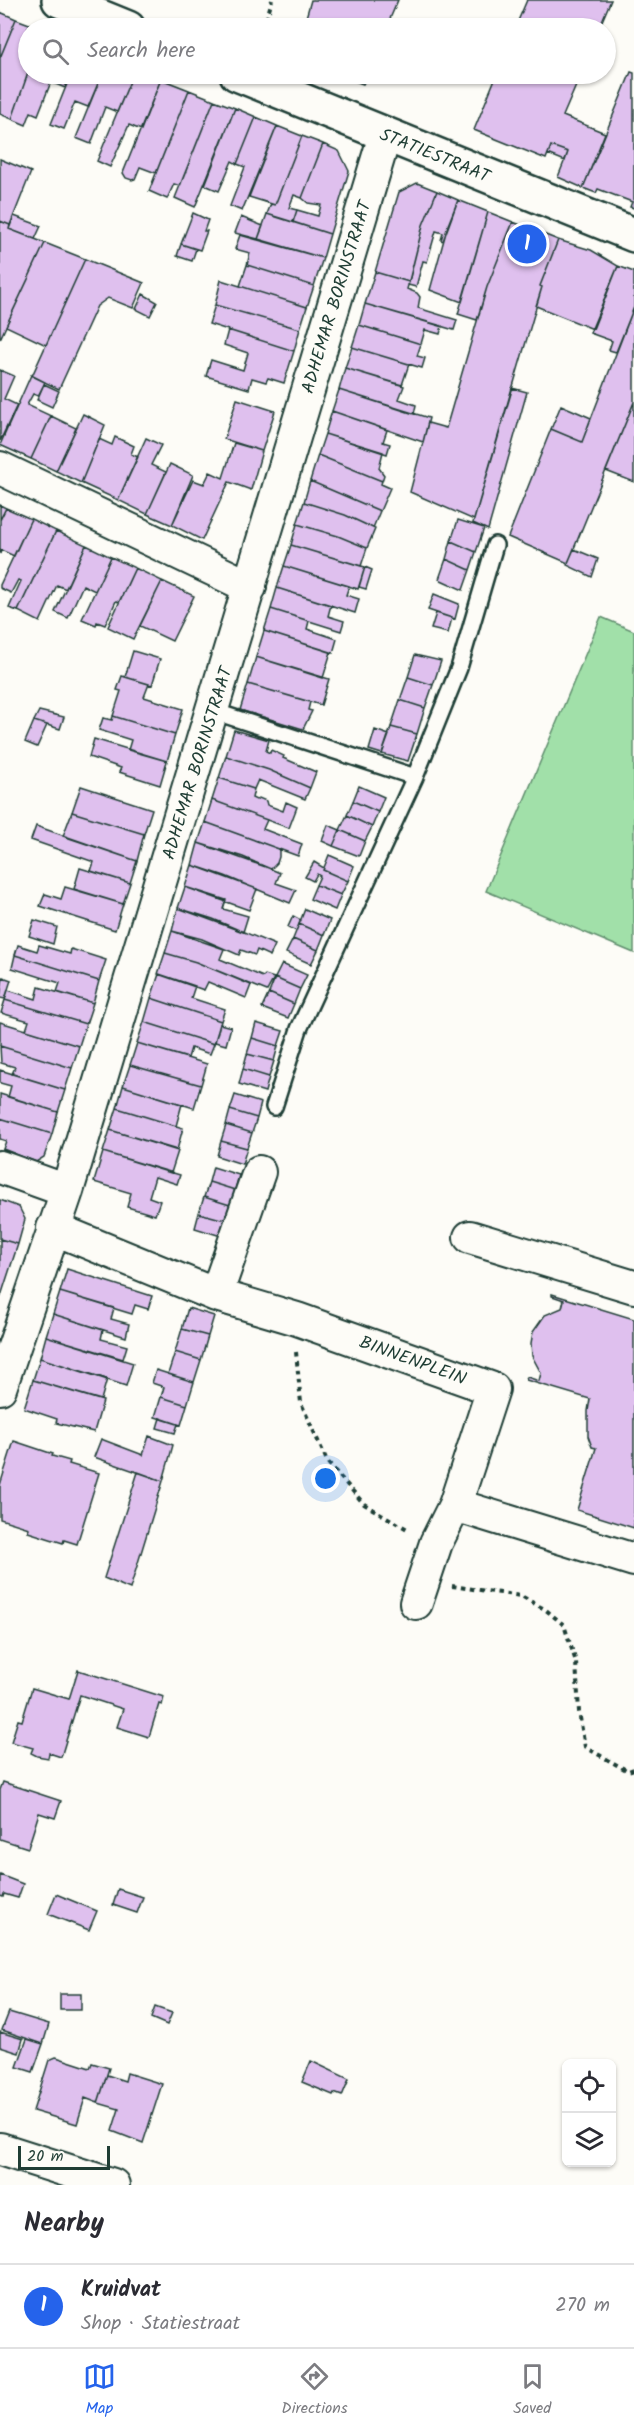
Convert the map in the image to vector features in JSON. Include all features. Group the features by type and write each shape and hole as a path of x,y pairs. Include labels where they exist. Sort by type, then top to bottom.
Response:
{"street":[{"path":"59,0 103,18"},
{"name":"STATIESTRAAT","path":"261,84 634,236"},
{"name":"ADHEMAR BORINSTRAAT","path":"0,1388 67,1191 385,135"},
{"path":"0,468 250,587"},
{"path":"0,1167 67,1191"},
{"path":"216,1295 259,1172"},
{"name":"BINNENPLEIN","path":"53,1228 216,1295 297,1318 493,1389 455,1505"},
{"path":"470,1237 634,1287"},
{"path":"419,1592 436,1543 455,1505 634,1560"},
{"path":"0,2149 113,2185"}],"lane":[{"path":"274,1107 299,1029 416,777 459,668 495,545"},
{"path":"213,711 416,777"}],"path":[{"path":"267,18 272,0"},
{"path":"297,1318 296,1347 301,1403 328,1463 363,1504 436,1543"},
{"path":"419,1592 521,1596 546,1610 564,1625 576,1662 579,1712 585,1747 628,1771 634,1769"}],"green space":[{"path":"601,617 634,631 634,953 486,891"}],"building":[{"path":"311,0 398,0 390,18 306,18"},
{"path":"527,0 611,0 603,18 519,18"},
{"path":"0,12 16,19 0,58"},
{"path":"16,19 18,20 18,84 24,84 12,119 0,114 0,58"},
{"path":"631,72 634,73 634,208 630,207 632,202 598,189 596,193 583,188"},
{"path":"24,84 50,84 38,115 31,112 26,125 12,119"},
{"path":"67,84 98,84 88,107 75,102 64,129 51,124"},
{"path":"98,84 129,84 117,112 105,107 91,144 76,138"},
{"path":"129,84 159,84 141,130 129,125 110,167 97,161"},
{"path":"159,84 174,84 189,90 156,173 140,167 135,179 132,180 126,178 123,173"},
{"path":"493,84 577,84 563,116 605,133 583,188 558,177 568,152 551,146 546,159 474,130"},
{"path":"189,90 214,100 180,186 174,184 167,199 149,191"},
{"path":"214,100 235,108 195,207 175,198"},
{"path":"235,108 256,117 237,164 232,161 219,191 205,185"},
{"path":"256,117 277,126 242,211 230,206 245,167 237,164"},
{"path":"277,126 302,136 275,205 249,197"},
{"path":"302,136 323,144 302,198 294,195 289,208 297,210 293,222 267,214 271,204 275,205"},
{"path":"323,144 339,151 349,171 330,234 293,222 297,210 318,216 321,205 308,203 302,198"},
{"path":"551,146 568,152 565,161 548,154"},
{"path":"0,159 31,172 10,225 0,221"},
{"path":"417,183 437,191 423,225 409,282 375,272 399,192"},
{"path":"437,191 458,200 443,241 441,240 443,233 436,231 427,262 423,261 416,287 408,285 423,225"},
{"path":"458,200 488,212 462,302 430,290 448,225"},
{"path":"488,212 513,222 487,287 477,320 458,314"},
{"path":"193,213 208,220 204,231 207,231 200,250 181,244"},
{"path":"267,214 330,234 323,258 258,239"},
{"path":"14,216 41,226 35,239 9,229"},
{"path":"241,217 263,226 258,239 235,233"},
{"path":"0,221 10,225 9,229 45,243 0,339"},
{"path":"513,222 558,240 540,286 542,287 474,520 410,492 428,423 446,428 487,287"},
{"path":"240,235 323,258 314,286 247,265 250,253 235,249"},
{"path":"558,240 591,250 618,266 593,329 536,306 542,287 540,286"},
{"path":"45,243 85,259 46,345 6,326"},
{"path":"181,244 196,249 192,261 177,256"},
{"path":"85,259 144,283 133,308 108,298 97,306 59,389 32,376"},
{"path":"247,265 314,286 307,307 240,286"},
{"path":"618,266 634,272 634,307 616,352 609,350 612,341 590,333"},
{"path":"375,272 409,282 407,289 417,293 420,297 418,308 457,320 454,330 365,304"},
{"path":"221,280 307,307 300,329 215,305"},
{"path":"143,294 157,302 150,316 136,309"},
{"path":"365,304 442,326 440,334 425,330 421,344 359,325"},
{"path":"215,305 300,329 294,351 209,324"},
{"path":"634,307 634,402 568,563 508,537 551,429 582,442"},
{"path":"359,325 421,344 417,356 425,358 422,368 352,347"},
{"path":"228,330 294,351 284,383 268,378 266,382 252,378 249,389 206,376 211,360 243,370 248,353 224,345"},
{"path":"352,347 409,364 402,385 345,368"},
{"path":"345,368 404,386 399,399 416,405 414,414 339,390"},
{"path":"0,370 14,376 4,399 17,405 0,441"},
{"path":"31,375 45,382 38,396 33,394 27,405 51,416 31,459 0,445"},
{"path":"44,384 59,391 52,407 37,400"},
{"path":"512,388 527,392 488,530 473,523"},
{"path":"339,390 429,418 423,442 332,411"},
{"path":"237,399 275,411 262,451 224,439"},
{"path":"634,402 634,482 606,471"},
{"path":"561,405 591,418 582,442 551,429"},
{"path":"332,411 387,430 383,442 390,444 387,454 325,434"},
{"path":"83,414 105,425 81,483 56,471"},
{"path":"51,416 76,428 56,471 31,459"},
{"path":"325,434 383,452 379,468 384,475 382,481 318,455"},
{"path":"115,437 134,446 131,454 138,457 118,500 81,483 99,439 112,445"},
{"path":"146,438 161,445 151,465 166,472 147,514 118,500"},
{"path":"234,443 262,451 251,490 229,482 202,540 172,525 193,480 204,484 210,472 223,478"},
{"path":"318,455 382,481 381,484 390,488 380,511 310,481"},
{"path":"170,464 193,475 172,525 147,514"},
{"path":"310,481 380,511 373,528 345,515 304,502"},
{"path":"304,502 345,515 375,529 367,548 338,536 297,524"},
{"path":"0,505 6,508 0,520"},
{"path":"6,508 31,519 14,556 1,550 0,554 0,520"},
{"path":"31,519 56,531 18,611 9,608 21,581 18,580 11,593 0,588 0,585"},
{"path":"458,520 484,528 476,552 451,541"},
{"path":"297,524 338,536 367,548 361,566 291,545"},
{"path":"56,531 86,545 66,589 57,585 40,622 18,611"},
{"path":"451,541 476,552 470,570 446,559"},
{"path":"86,545 111,557 95,591 83,585 68,618 55,612"},
{"path":"291,545 365,567 358,589 284,566"},
{"path":"574,549 598,559 592,577 567,565"},
{"path":"111,557 135,568 105,625 97,622 96,625 82,619"},
{"path":"446,559 470,570 463,590 439,579"},
{"path":"284,566 349,586 346,595 359,599 355,613 277,588"},
{"path":"365,567 372,570 366,589 359,587"},
{"path":"135,568 162,581 133,639 108,627"},
{"path":"162,581 194,596 172,641 140,626"},
{"path":"277,588 331,605 328,616 344,621 341,631 271,609"},
{"path":"434,594 459,604 455,619 428,610"},
{"path":"271,609 309,621 307,629 337,639 333,653 264,631"},
{"path":"436,613 452,618 448,633 431,629"},
{"path":"264,631 331,652 323,678 256,657"},
{"path":"133,651 160,659 152,685 125,677"},
{"path":"415,655 441,661 433,685 408,677"},
{"path":"256,657 329,679 321,705 248,684"},
{"path":"122,676 149,684 144,697 183,709 175,735 113,716 121,691 117,690"},
{"path":"408,677 433,685 425,708 400,700"},
{"path":"248,684 310,702 308,710 312,711 303,729 240,710"},
{"path":"400,700 425,708 417,734 391,727"},
{"path":"39,711 64,717 60,729 34,721"},
{"path":"113,716 175,735 167,761 128,750 131,740 99,730 103,718 112,720"},
{"path":"34,721 47,725 37,747 25,742"},
{"path":"391,727 417,734 408,761 382,754"},
{"path":"234,730 269,740 266,751 270,753 271,750 284,756 283,758 316,772 310,788 269,770 226,756"},
{"path":"375,730 389,735 382,754 369,750"},
{"path":"94,739 167,761 160,785 119,772 121,768 89,757"},
{"path":"226,756 269,770 310,788 305,799 258,780 254,789 219,778"},
{"path":"219,778 254,789 252,798 256,800 259,798 266,801 267,805 283,811 286,802 297,807 289,828 212,800"},
{"path":"81,786 152,809 144,834 72,812"},
{"path":"359,786 384,797 378,812 353,801"},
{"path":"212,800 267,820 263,829 302,844 298,856 205,822"},
{"path":"353,801 378,812 372,827 347,815"},
{"path":"72,812 144,834 137,861 63,836"},
{"path":"347,815 372,827 365,841 340,830"},
{"path":"205,822 279,849 277,863 271,869 198,843"},
{"path":"328,825 340,830 333,846 322,841"},
{"path":"36,826 137,861 130,883 91,871 94,862 31,840"},
{"path":"340,830 365,841 359,856 333,846"},
{"path":"198,843 243,857 280,873 276,883 296,890 290,903 192,865"},
{"path":"329,855 354,866 348,881 323,870"},
{"path":"314,862 324,868 323,870 348,881 341,895 316,885 320,876 317,874 313,881 305,877"},
{"path":"192,865 257,889 249,910 185,887"},
{"path":"80,868 130,883 123,904 74,889"},
{"path":"316,885 341,895 335,910 310,899"},
{"path":"65,887 123,904 115,930 40,906 45,894 61,899"},
{"path":"185,887 226,900 223,909 248,916 243,932 178,908"},
{"path":"178,908 213,919 275,945 270,956 257,950 255,955 241,950 239,955 202,939 172,931"},
{"path":"305,909 330,920 324,935 299,924"},
{"path":"293,916 301,920 296,931 288,927"},
{"path":"34,920 57,927 53,944 29,936"},
{"path":"299,924 324,935 318,950 293,939"},
{"path":"172,931 224,949 220,959 263,977 265,975 274,978 267,991 196,962 165,953"},
{"path":"293,939 318,950 311,964 286,953"},
{"path":"18,945 37,951 39,945 70,954 71,949 106,960 99,981 15,955"},
{"path":"165,953 196,962 251,985 246,998 208,982 204,990 158,974"},
{"path":"15,955 99,981 93,1003 57,992 60,983 12,968"},
{"path":"282,964 307,975 300,989 275,978"},
{"path":"159,974 195,986 191,998 225,1009 221,1021 151,998"},
{"path":"3,977 11,980 5,999 0,998"},
{"path":"275,978 300,989 294,1004 269,993"},
{"path":"39,987 93,1003 86,1024 5,1000 8,990 36,999"},
{"path":"269,993 294,1004 288,1018 262,1008"},
{"path":"151,998 221,1021 214,1044 144,1022"},
{"path":"5,1000 86,1024 79,1046 26,1030 29,1021 1,1013"},
{"path":"0,1022 79,1046 72,1068 0,1046"},
{"path":"144,1022 214,1044 210,1054 191,1048 188,1058 137,1043"},
{"path":"256,1023 283,1031 278,1046 252,1038"},
{"path":"220,1024 231,1027 226,1045 215,1042"},
{"path":"252,1038 278,1046 274,1061 247,1054"},
{"path":"137,1043 207,1064 201,1085 130,1065"},
{"path":"0,1046 72,1068 65,1090 12,1074 15,1067 1,1063"},
{"path":"247,1054 274,1061 269,1077 243,1069"},
{"path":"130,1065 201,1085 194,1108 123,1086"},
{"path":"243,1069 269,1077 265,1092 239,1084"},
{"path":"0,1070 65,1090 58,1112 8,1097 11,1086 0,1083"},
{"path":"123,1086 182,1104 176,1126 117,1108"},
{"path":"0,1094 58,1112 52,1134 0,1118"},
{"path":"235,1095 261,1103 257,1118 230,1110"},
{"path":"117,1108 183,1128 177,1150 110,1130"},
{"path":"230,1110 257,1118 252,1133 226,1125"},
{"path":"0,1118 52,1134 44,1157 36,1162 3,1149 6,1141 0,1139"},
{"path":"226,1125 252,1133 247,1148 221,1141"},
{"path":"110,1130 178,1151 171,1173 103,1152"},
{"path":"221,1141 247,1148 242,1164 217,1156"},
{"path":"103,1152 180,1175 177,1184 155,1177 149,1197 160,1201 155,1215 127,1207 131,1193 94,1182"},
{"path":"213,1167 239,1175 235,1190 209,1182"},
{"path":"209,1182 235,1190 230,1205 204,1197"},
{"path":"204,1197 230,1205 225,1220 199,1213"},
{"path":"0,1200 19,1207 25,1219 18,1244 0,1239"},
{"path":"199,1213 225,1220 221,1236 195,1228"},
{"path":"0,1239 18,1244 1,1296 0,1295"},
{"path":"67,1269 152,1296 148,1309 135,1305 132,1314 60,1292"},
{"path":"60,1292 114,1308 111,1319 129,1324 126,1337 53,1314"},
{"path":"552,1294 634,1319 634,1528 577,1510 596,1448 592,1447 588,1436 590,1399 526,1380 527,1377 539,1381 541,1373 532,1356 533,1332 545,1315 562,1308 564,1300"},
{"path":"188,1308 214,1316 208,1336 182,1329"},
{"path":"53,1314 103,1330 101,1339 127,1346 123,1359 46,1336"},
{"path":"182,1329 208,1336 201,1360 175,1352"},
{"path":"46,1336 133,1363 126,1386 40,1358"},
{"path":"175,1352 201,1360 194,1382 168,1374"},
{"path":"40,1358 107,1379 101,1400 33,1380"},
{"path":"156,1370 194,1382 187,1405 161,1397 164,1387 152,1383"},
{"path":"33,1380 103,1401 94,1432 56,1423 57,1419 24,1408"},
{"path":"161,1397 187,1405 181,1425 155,1417"},
{"path":"160,1418 178,1424 175,1433 157,1428"},
{"path":"149,1436 173,1445 163,1481 94,1457 101,1439 143,1455"},
{"path":"14,1441 70,1461 69,1464 99,1473 77,1544 64,1540 63,1543 28,1532 29,1528 0,1519 0,1485"},
{"path":"138,1472 163,1481 130,1589 104,1578"},
{"path":"78,1670 164,1697 162,1705 159,1704 149,1737 117,1727 123,1709 80,1695 61,1757 49,1753 48,1758 37,1756 31,1753 33,1748 11,1742 18,1720 22,1721 32,1688 69,1699"},
{"path":"3,1782 61,1801 55,1818 39,1813 28,1848 0,1839 0,1790"},
{"path":"0,1875 23,1884 18,1898 4,1894 3,1897 0,1896"},
{"path":"118,1889 143,1897 137,1913 113,1905"},
{"path":"56,1894 97,1911 89,1930 48,1914"},
{"path":"60,1994 81,1994 81,2010 60,2010"},
{"path":"155,2007 172,2013 167,2025 151,2018"},
{"path":"9,2012 49,2024 43,2044 2,2030"},
{"path":"0,2032 23,2039 19,2053 0,2047"},
{"path":"27,2039 43,2044 33,2072 17,2067"},
{"path":"56,2057 90,2068 92,2063 109,2068 98,2103 85,2098 77,2124 33,2111 49,2060"},
{"path":"311,2061 349,2079 342,2096 334,2093 333,2095 302,2082"},
{"path":"127,2073 162,2084 143,2143 112,2131 119,2109 98,2103 107,2075 125,2081"}],"place":[{"name":"Kruidvat","path":"527,244"}]}
